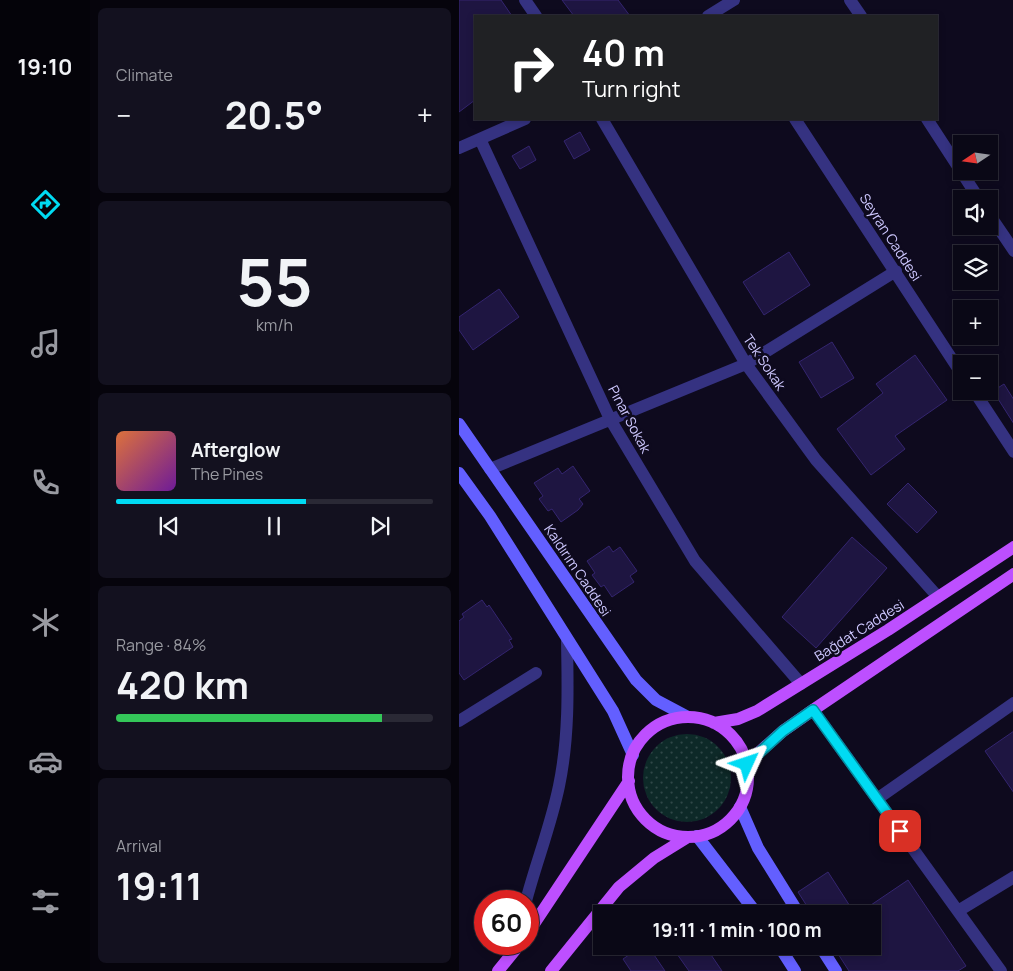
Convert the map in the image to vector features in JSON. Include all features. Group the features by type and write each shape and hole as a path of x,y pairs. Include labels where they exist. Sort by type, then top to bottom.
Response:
{"main road":[{"name":"Bağdat Caddesi","path":"714,723 747,716 938,597 1013,546"},
{"path":"747,764 783,731 1013,574"},
{"path":"556,969 619,887 655,858 693,836 722,826 740,807 747,790 747,764 735,739 714,723 688,717 671,720 655,727 642,739 633,755 629,781 633,799 648,821 662,831 693,836"},
{"path":"539,916 629,781"},
{"path":"498,971 511,955"}],"street":[{"path":"525,0 535,15"},
{"path":"710,15 734,0"},
{"path":"850,0 860,15"},
{"path":"459,148 523,120"},
{"name":"Tek Sokak","path":"603,120 746,364 816,460 938,597"},
{"name":"Seyran Caddesi","path":"796,120 953,360"},
{"path":"928,120 973,190"},
{"name":"Pınar Sokak","path":"480,139 610,419 695,561 801,684"},
{"path":"998,228 1013,251"},
{"path":"490,468 746,364 896,271"},
{"path":"980,400 1013,452"},
{"name":"Kaldırım Caddesi","path":"459,424 636,680 656,700 688,717"},
{"path":"459,473 463,487 490,516 613,712 633,755"},
{"path":"529,890 550,822 563,765 569,692 567,641"},
{"path":"459,721 535,673"},
{"path":"877,799 1013,703"},
{"path":"813,710 1001,971"},
{"path":"740,807 758,848 793,905"},
{"path":"693,836 750,905"},
{"path":"958,911 1013,877"},
{"path":"785,955 795,971"},
{"path":"826,955 836,971"}],"green space":[{"path":"687,734 704,737 712,741 724,753 728,761 731,778 728,795 724,803 712,815 704,819 687,822 670,819 662,815 650,803 646,795 643,778 646,761 650,753 662,741 670,737"}],"building":[{"path":"459,0 501,0 511,15 474,15 474,101 459,112"},
{"path":"562,0 618,0 629,15 573,15"},
{"path":"580,132 590,150 574,159 564,141"},
{"path":"529,146 536,160 520,169 512,156"},
{"path":"789,252 810,285 764,315 743,282"},
{"path":"499,289 519,317 473,350 459,330 459,317"},
{"path":"832,342 854,378 821,398 799,362"},
{"path":"915,355 947,400 895,436 905,449 871,475 837,429 883,393 876,384"},
{"path":"1004,384 1014,400 1014,424 998,399 998,388"},
{"path":"573,466 590,491 579,499 583,504 578,510 561,522 552,509 548,511 539,499 543,496 534,483 558,468 562,474"},
{"path":"908,483 937,512 917,533 887,504"},
{"path":"852,537 887,568 816,648 782,617"},
{"path":"609,546 613,552 620,547 637,571 630,576 634,582 612,597 604,585 601,587 592,575 595,573 587,561"},
{"path":"482,600 487,607 489,605 512,639 509,640 513,647 464,680 459,673 459,621 464,617 462,614"},
{"path":"1014,731 1014,793 985,751"},
{"path":"828,872 849,905 806,905 798,892"},
{"path":"908,880 966,966 958,971 849,971 839,955 881,955 881,905 871,905"},
{"path":"629,955 654,955 665,971 631,971 623,959"},
{"path":"678,955 711,955 722,971 689,971"}],"route":[{"path":"747,764 772,740 813,710 900,831"}]}
